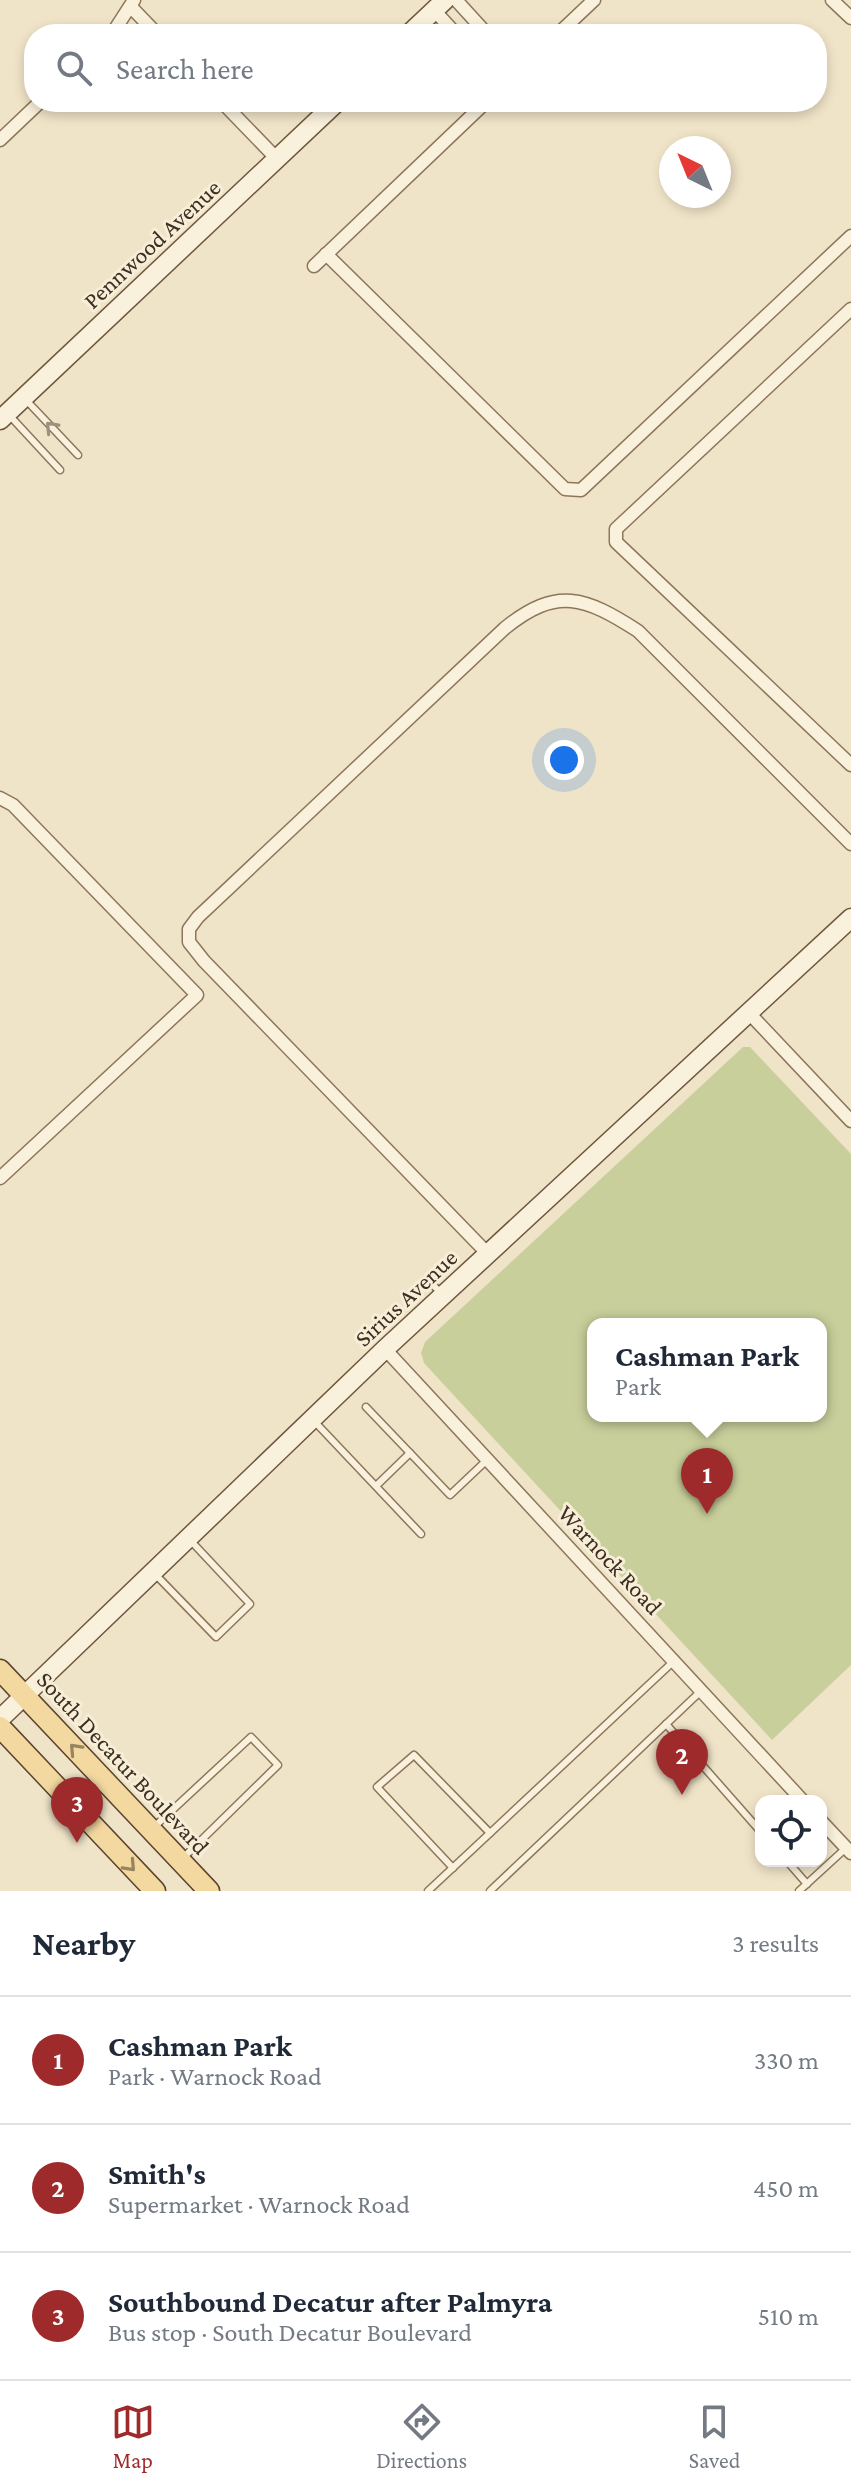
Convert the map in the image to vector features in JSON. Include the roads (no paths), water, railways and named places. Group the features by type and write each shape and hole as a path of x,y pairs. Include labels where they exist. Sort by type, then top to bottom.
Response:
{"main road":[{"name":"South Decatur Boulevard","path":"0,1670 209,1891"},
{"path":"0,1727 155,1891"}],"street":[{"path":"456,0 478,24"},
{"path":"569,24 594,0"},
{"path":"832,0 851,18"},
{"path":"119,24 133,4 149,24"},
{"path":"420,24 440,5 450,24"},
{"path":"0,140 29,112"},
{"path":"232,112 277,159"},
{"name":"Pennwood Avenue","path":"4,417 326,112"},
{"path":"314,266 475,112"},
{"path":"326,254 565,489 581,490 851,236"},
{"path":"851,309 616,529 616,542 851,765"},
{"path":"488,1254 204,961 189,942 189,929 198,917 505,628 524,613 550,602 598,605 638,631 851,844"},
{"path":"0,798 13,805 197,995 0,1178"},
{"name":"Sirius Avenue","path":"0,1719 385,1349 437,1289 488,1254 851,918"},
{"path":"749,1013 851,1121"},
{"name":"Warnock Road","path":"385,1349 797,1795"},
{"path":"827,1827 849,1850"}],"lane":[{"path":"24,398 78,455"},
{"path":"4,417 60,470"},
{"path":"366,1407 450,1495 488,1460"},
{"path":"312,1418 421,1534"},
{"path":"376,1486 410,1453"},
{"path":"152,1570 216,1637 250,1604 187,1538"},
{"path":"428,1891 674,1661"},
{"path":"490,1891 701,1691"},
{"path":"666,1724 755,1825"},
{"path":"151,1830 251,1737 269,1755 278,1765 180,1861"},
{"path":"453,1868 377,1787 414,1755 490,1833"},
{"path":"800,1891 849,1850"},
{"path":"792,1867 807,1884"}],"place":[{"name":"Cashman Park","path":"707,1514"},
{"name":"Smith's","path":"682,1795"},
{"name":"Southbound Decatur after Palmyra","path":"77,1843"}]}
